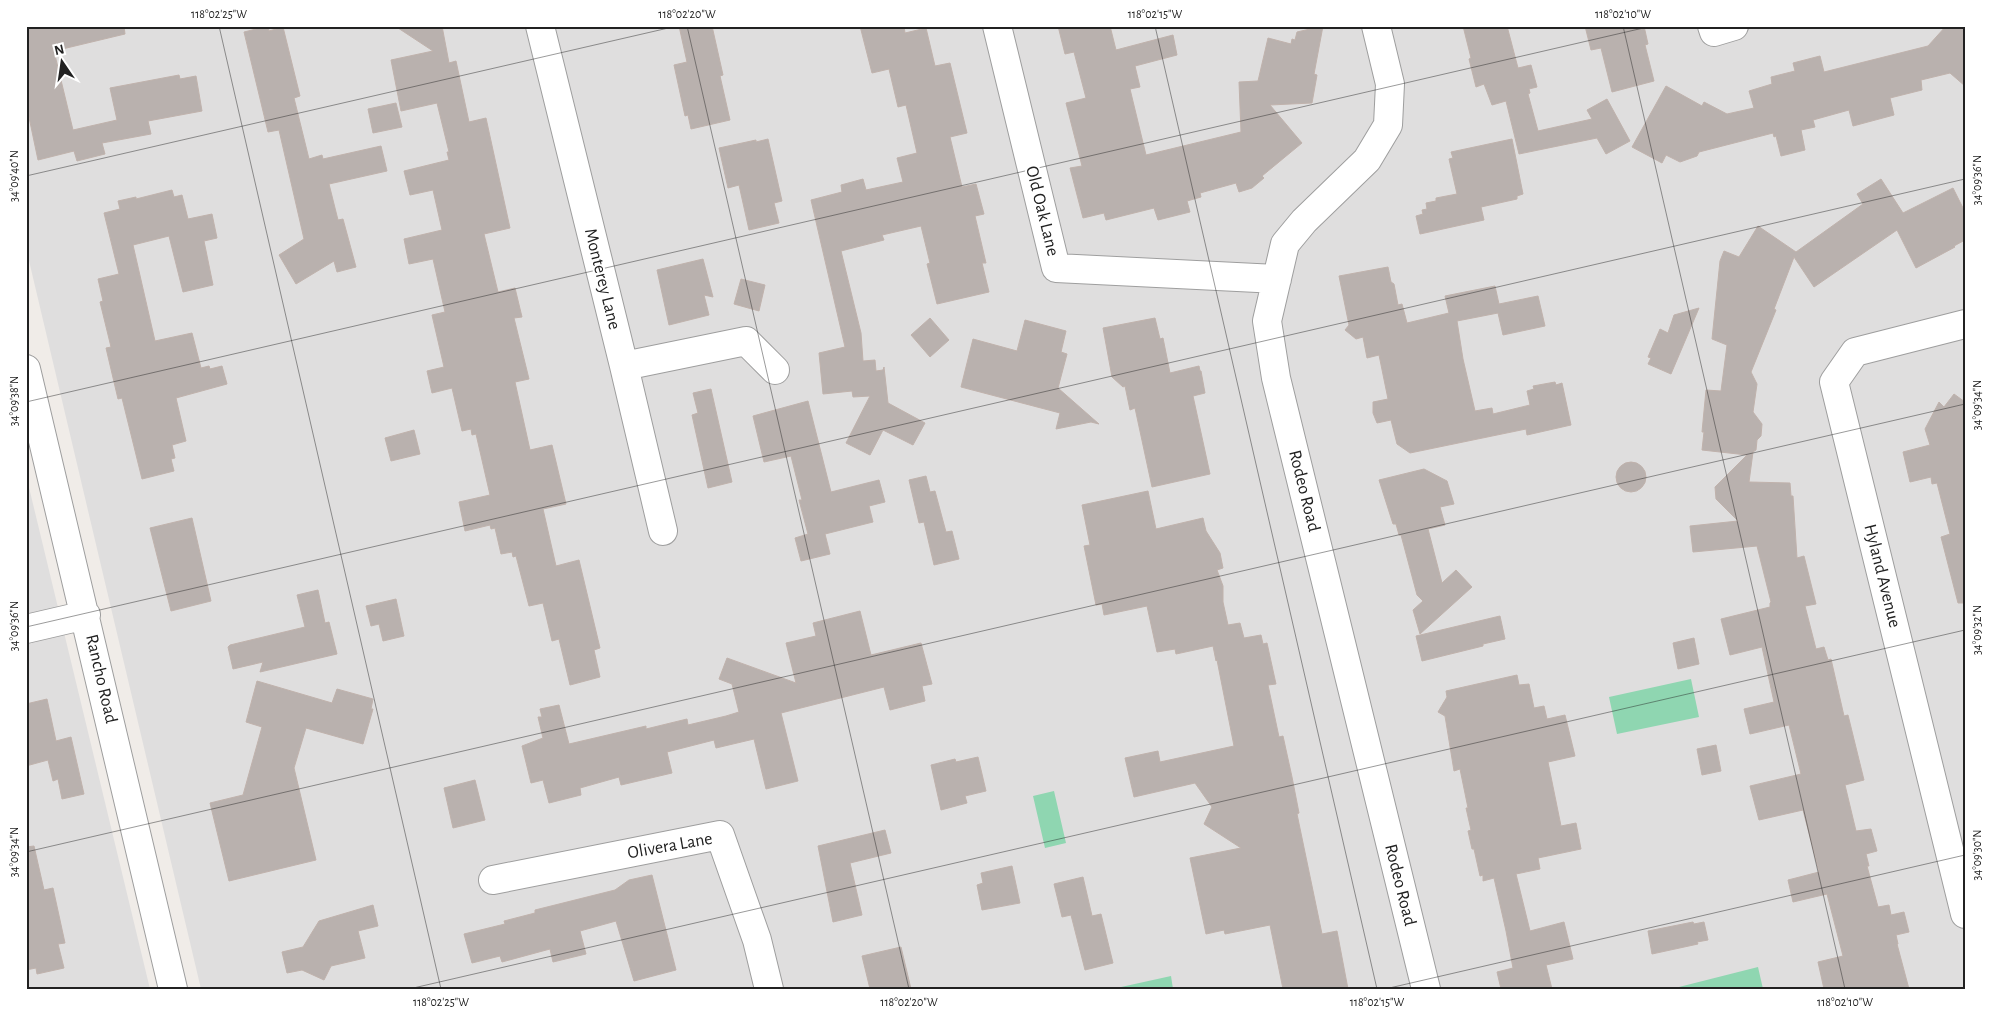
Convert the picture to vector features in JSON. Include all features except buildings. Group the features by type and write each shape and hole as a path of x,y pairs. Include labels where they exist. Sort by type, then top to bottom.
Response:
{"street":[{"name":"Monterey Lane","path":"540,26 663,531"},
{"name":"Old Oak Lane","path":"997,26 1056,268 1277,279"},
{"name":"Rodeo Road","path":"1376,26 1390,84 1388,125 1367,160 1304,222 1285,244 1267,320 1276,378 1426,989"},
{"path":"1712,26 1714,32 1734,26"},
{"name":"Hyland Avenue","path":"1965,324 1855,352 1834,382 1965,914"},
{"path":"624,366 746,341 775,370"},
{"name":"Rancho Road","path":"26,369 174,989"},
{"path":"26,628 86,615"},
{"name":"Olivera Lane","path":"493,880 720,835 757,940 769,989"}],"shaded area":[{"path":"26,26 1965,26 1965,989 201,989 26,248"},
{"path":"26,475 150,989 26,989"}],"green space":[{"path":"1691,679 1699,717 1617,734 1609,697"},
{"path":"1054,791 1066,843 1045,848 1033,796"},
{"path":"1758,967 1763,989 1675,989 1675,988"},
{"path":"1171,976 1173,989 1112,989"}]}
